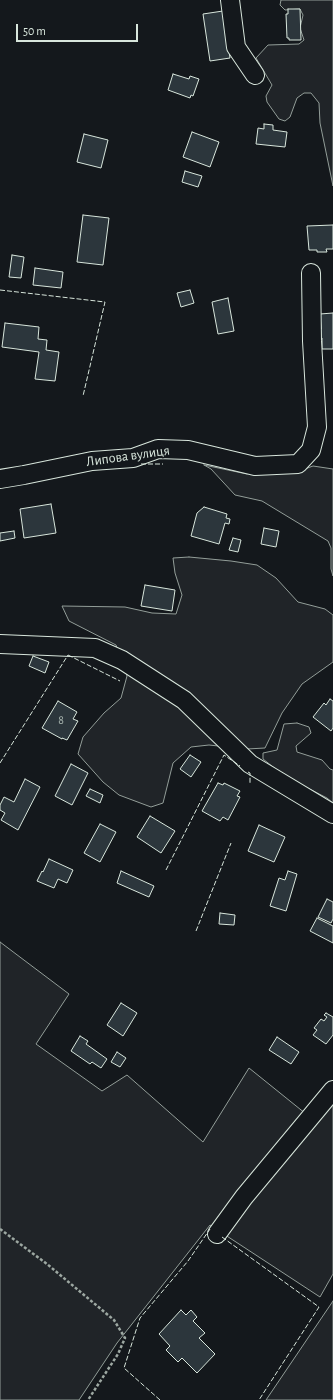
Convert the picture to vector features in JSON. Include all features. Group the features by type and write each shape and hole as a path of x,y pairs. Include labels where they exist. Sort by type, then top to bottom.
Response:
{"street":[{"path":"230,0 236,47 255,75"},
{"name":"Липова вулиця","path":"0,479 92,461 133,458 158,449 188,450 255,466 298,464 311,450 317,427 312,341 311,273"},
{"path":"0,644 95,648 122,660 184,700 250,764 333,814"},
{"path":"217,1234 244,1197 333,1090"}],"path":[{"path":"0,1229 47,1264 114,1320 125,1338 118,1354 88,1400"}],"shaded area":[{"path":"281,0 333,0 333,186 320,123 319,103 311,93 304,93 297,98 290,117 285,121 279,119 267,102 266,96 272,85 256,58 268,45 299,44 304,40 300,28 303,15 300,9 285,10 280,5"},
{"path":"204,465 247,474 258,469 302,470 313,466 333,469 333,576 331,569 331,548 328,541 262,501 235,495 211,469"},
{"path":"189,557 257,565 276,578 298,602 325,609 333,615 333,662 302,684 282,713 265,748 247,749 209,745 191,747 173,763 163,803 151,807 119,795 103,782 78,754 83,737 104,713 121,698 127,676 116,645 69,621 62,606 125,607 152,613 176,614 182,595 175,573 173,558"},
{"path":"297,723 309,727 311,733 296,746 297,752 322,760 330,769 333,770 333,803 327,798 286,777 263,759 263,753 277,750 284,724"},
{"path":"0,942 69,994 36,1044 102,1091 127,1075 203,1142 249,1068 316,1122 333,1102 333,1274 320,1297 210,1225 117,1343 79,1400 0,1400"},
{"path":"333,1301 333,1400 266,1400"}],"building":[{"path":"288,9 300,9 301,40 289,40 289,38 287,38 286,14 288,14"},
{"path":"223,11 230,58 210,61 203,14"},
{"path":"173,74 189,79 190,76 199,79 193,96 191,95 190,98 168,90"},
{"path":"264,124 273,125 273,130 287,132 285,147 256,144 258,128 264,129"},
{"path":"192,132 219,142 210,167 183,157"},
{"path":"84,134 108,140 101,168 77,162"},
{"path":"185,171 202,176 198,187 182,182"},
{"path":"83,215 109,218 103,265 77,262"},
{"path":"333,225 333,249 326,249 327,252 309,250 307,226"},
{"path":"12,255 24,257 21,278 9,277"},
{"path":"35,268 63,272 61,288 33,285"},
{"path":"190,290 194,303 181,307 177,293"},
{"path":"228,298 234,331 218,334 212,302"},
{"path":"333,313 333,349 322,349 322,338 319,338 318,329 321,329 320,314"},
{"path":"5,323 39,327 38,339 47,340 46,350 59,352 55,381 35,379 39,352 2,347"},
{"path":"51,504 56,533 24,538 20,509"},
{"path":"204,507 227,514 226,518 230,519 229,524 225,523 219,544 191,536 197,513"},
{"path":"264,528 279,531 276,547 261,544"},
{"path":"14,531 15,538 0,541 0,533"},
{"path":"233,538 241,540 238,552 229,550"},
{"path":"145,585 175,590 172,611 141,606"},
{"path":"33,656 49,662 45,673 29,666"},
{"path":"330,699 333,701 333,728 331,731 313,717 324,703 326,705"},
{"path":"58,701 77,712 73,719 78,721 67,740 62,739 42,728"},
{"path":"190,755 201,762 191,777 180,769"},
{"path":"71,764 88,773 72,805 55,796"},
{"path":"25,779 40,787 18,830 1,820 5,813 0,810 0,805 4,797 14,802"},
{"path":"218,783 223,785 224,783 240,791 237,796 240,797 228,820 223,817 220,821 202,811"},
{"path":"90,789 103,795 100,803 86,796"},
{"path":"150,816 175,831 161,853 137,837"},
{"path":"100,824 116,832 100,862 84,853"},
{"path":"259,825 285,837 274,862 248,851"},
{"path":"49,859 73,870 67,883 58,879 54,888 37,881"},
{"path":"121,871 154,886 149,897 117,883"},
{"path":"288,871 297,874 286,911 270,906 279,878 285,880"},
{"path":"327,899 333,902 333,919 331,923 318,917"},
{"path":"220,913 235,915 234,925 219,924"},
{"path":"317,918 333,926 333,943 310,931"},
{"path":"121,1003 137,1013 123,1036 107,1025"},
{"path":"326,1013 333,1017 333,1035 326,1044 313,1035 317,1030 314,1028 321,1019 324,1021 327,1017 324,1015"},
{"path":"80,1036 88,1041 86,1044 107,1059 101,1068 92,1062 90,1064 71,1051"},
{"path":"277,1037 299,1052 291,1064 269,1050"},
{"path":"117,1052 126,1058 120,1067 111,1062"},
{"path":"181,1310 186,1315 191,1310 197,1317 193,1321 205,1333 199,1338 215,1354 197,1373 182,1358 178,1362 166,1350 170,1346 159,1334"}],"fence":[{"path":"0,290 105,302 83,396"},
{"path":"141,464 163,464"},
{"path":"68,655 120,681"},
{"path":"0,763 68,655"},
{"path":"166,870 224,755 240,766"},
{"path":"248,772 250,773 250,783"},
{"path":"196,931 231,843"},
{"path":"160,1400 124,1368 140,1318 188,1261 210,1229"},
{"path":"222,1237 319,1307 259,1400"}]}
